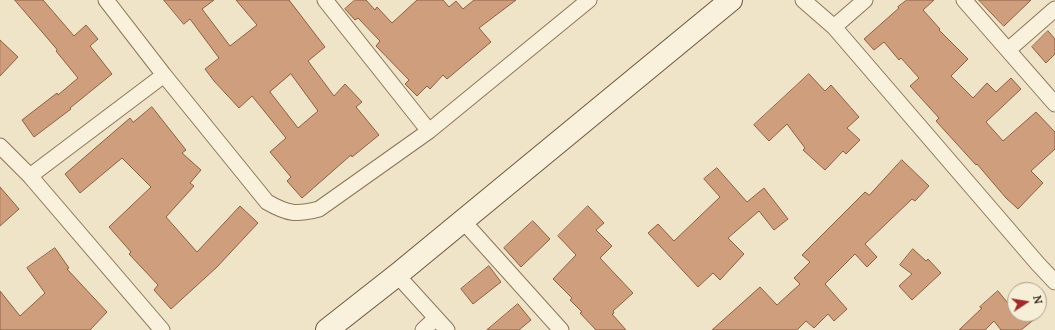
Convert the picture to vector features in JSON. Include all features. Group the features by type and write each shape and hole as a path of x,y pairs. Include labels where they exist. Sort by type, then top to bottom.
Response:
{"street":[{"path":"106,0 164,75 267,202 281,210 294,213 308,212 319,209 429,131 589,0"},
{"path":"327,330 398,275 731,0"},
{"path":"803,0 834,27 1055,282"},
{"path":"834,27 865,0"},
{"path":"964,0 1055,104"},
{"path":"329,2 429,131"},
{"path":"1008,50 1055,10"},
{"path":"30,176 164,75"},
{"path":"0,146 30,176 162,330"},
{"path":"463,221 561,330"},
{"path":"398,275 447,330"},
{"path":"422,330 436,318"}],"building":[{"path":"15,0 43,0 74,36 86,25 98,39 90,46 112,74 70,108 71,109 34,137 22,120 57,93 58,95 78,78 56,51 57,50"},
{"path":"164,0 214,0 202,9 230,46 257,25 236,0 289,0 325,47 308,61 334,96 345,84 362,102 356,107 379,135 352,157 351,155 302,198 287,181 291,177 270,152 286,138 252,96 239,108 214,81 205,69 219,58 190,19 184,24","holes":["291,74 318,111 298,128 270,92"]},
{"path":"355,0 366,0 375,10 377,7 392,23 417,0 443,0 449,7 456,1 463,9 474,0 516,0 479,28 491,42 447,79 443,75 430,89 427,86 417,96 405,84 409,80 376,46 380,41 358,18 355,20 345,9"},
{"path":"907,0 934,0 923,10 940,29 939,30 968,59 951,76 973,98 987,83 996,92 1011,78 1021,89 986,122 1003,141 1036,112 1055,132 1055,149 1031,171 1043,183 1018,209 1006,198 977,164 976,165 936,121 939,118 910,86 919,78 901,58 899,60 884,42 874,50 864,39"},
{"path":"979,0 1031,0 1004,26"},
{"path":"1048,31 1055,39 1055,54 1046,63 1032,47"},
{"path":"0,40 18,57 0,76"},
{"path":"809,74 825,91 831,85 859,117 847,128 860,140 846,154 843,151 825,170 803,150 805,148 787,124 769,141 754,125"},
{"path":"152,107 186,150 182,153 201,170 190,183 194,186 166,217 197,252 240,206 258,223 217,267 171,309 154,290 158,285 129,254 131,252 109,227 151,187 122,158 80,193 65,174 130,118 133,122"},
{"path":"902,160 929,186 915,201 912,199 865,244 877,257 867,267 855,254 825,284 847,309 834,321 828,314 814,328 806,321 797,330 712,330 760,287 777,305 800,284 794,278 810,262 802,255 865,192 869,195"},
{"path":"717,168 747,202 764,188 788,219 774,230 759,211 728,238 744,254 720,280 713,273 698,287 648,233 658,224 674,241 720,197 704,179"},
{"path":"0,187 19,209 0,226"},
{"path":"588,206 604,223 596,230 612,246 600,258 633,293 613,311 614,313 612,314 626,330 596,330 580,313 582,312 570,300 572,298 553,279 576,255 558,236"},
{"path":"533,221 550,239 521,267 504,248"},
{"path":"55,248 69,268 67,269 107,312 90,330 0,330 0,291 20,316 45,293 27,268"},
{"path":"913,249 926,261 928,259 941,273 912,300 899,286 912,274 900,265"},
{"path":"489,266 501,282 473,304 461,289"},
{"path":"998,291 1007,302 1007,322 1031,322 1021,330 1001,330 994,321 985,330 959,330 982,308 980,307"},
{"path":"518,304 531,320 519,330 487,330"}]}
